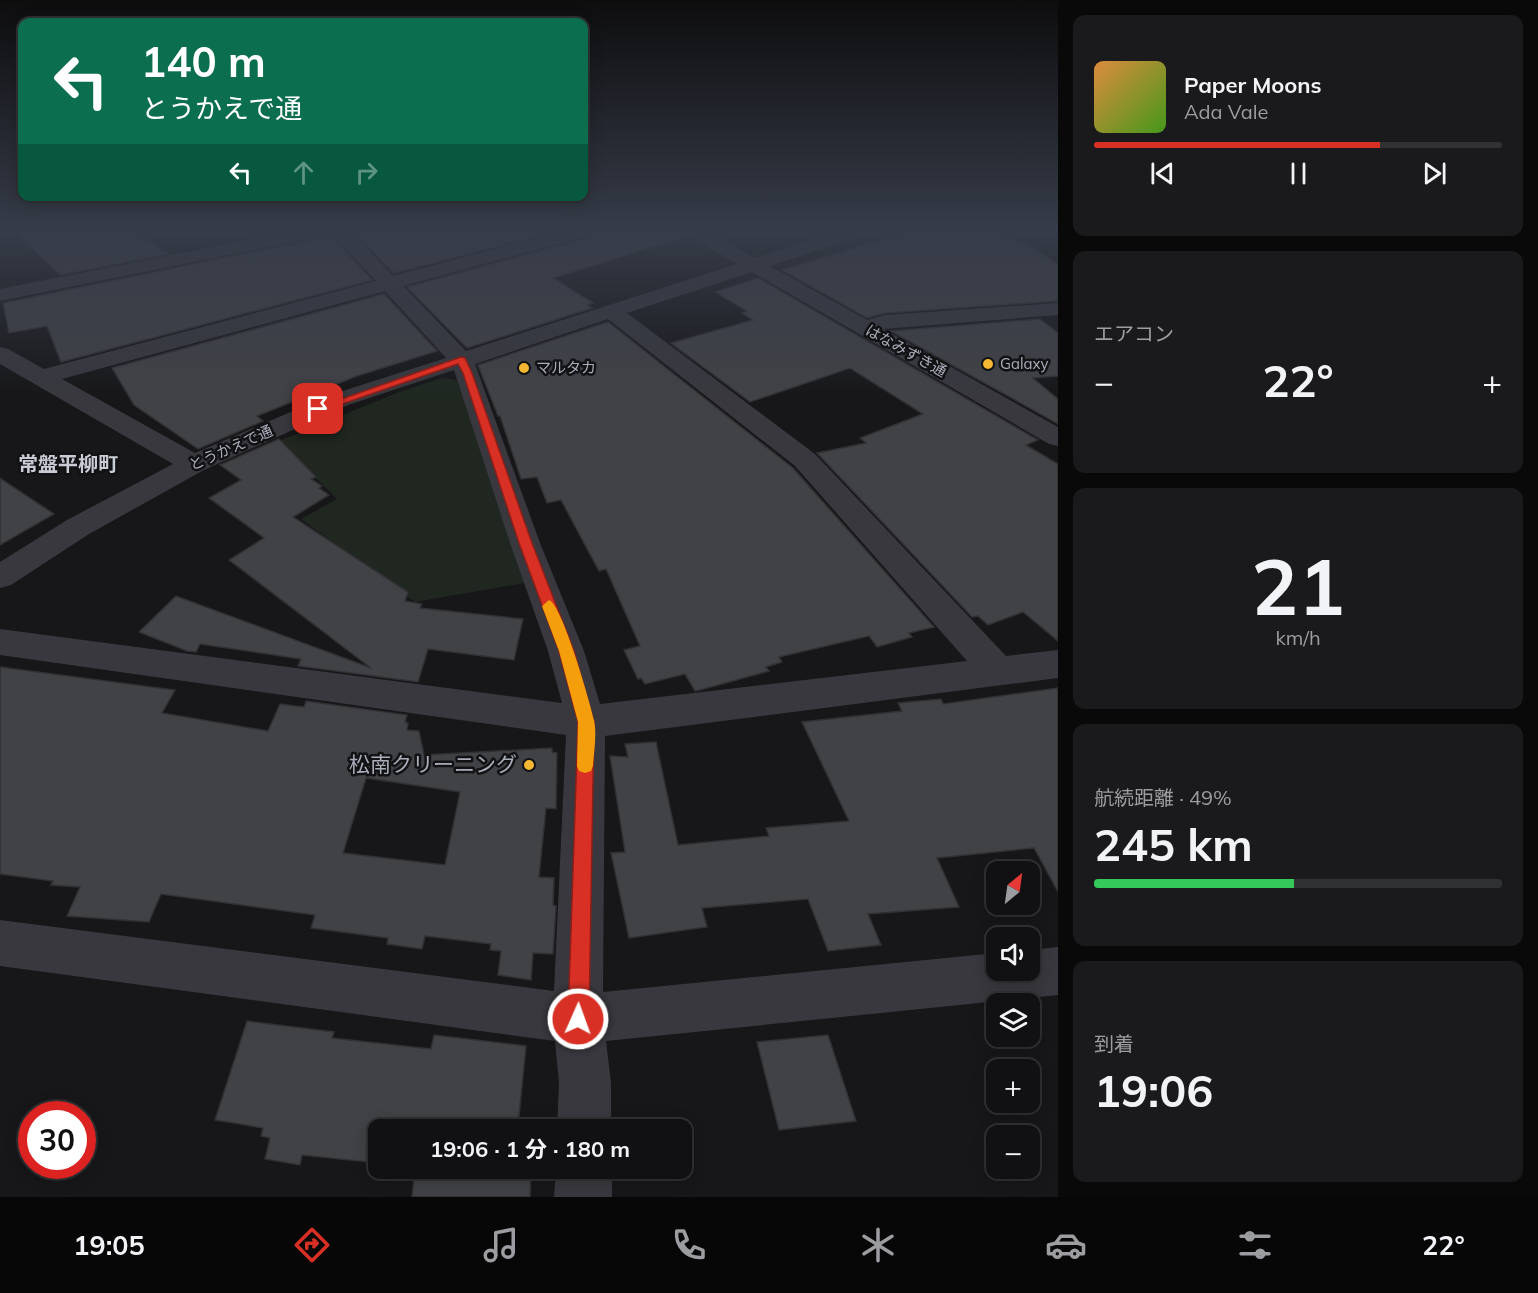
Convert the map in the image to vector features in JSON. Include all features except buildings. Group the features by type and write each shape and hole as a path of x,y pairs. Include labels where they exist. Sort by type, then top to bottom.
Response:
{"street":[{"path":"0,295 46,286"},
{"path":"41,377 378,286"},
{"path":"392,286 461,360 566,651 586,722 578,1019 585,1083 584,1119"},
{"name":"とうかえで通","path":"0,577 78,527 194,464 339,400 689,286"},
{"name":"はなみずき通","path":"790,286 1058,438"},
{"path":"864,328 885,322 1058,309"},
{"path":"611,311 805,460 998,671"},
{"path":"0,354 194,464"},
{"path":"0,642 586,722 1058,664"},
{"path":"0,943 578,1019 1058,971"},
{"path":"583,1197 584,1179"}],"shaded area":[{"path":"443,378 457,380 531,582 415,602 301,519 337,499 279,441 399,392"}],"slow traffic":[{"path":"549,606 566,651 586,722 585,766"}],"place":[{"name":"Galaxy","path":"988,364"},
{"name":"マルタカ","path":"524,368"},
{"name":"松南クリーニング","path":"529,765"}],"district":[{"name":"常盤平柳町","path":"68,464"}],"route":[{"path":"318,409 461,360 468,373 525,543 566,651 586,722 578,1019"}]}
